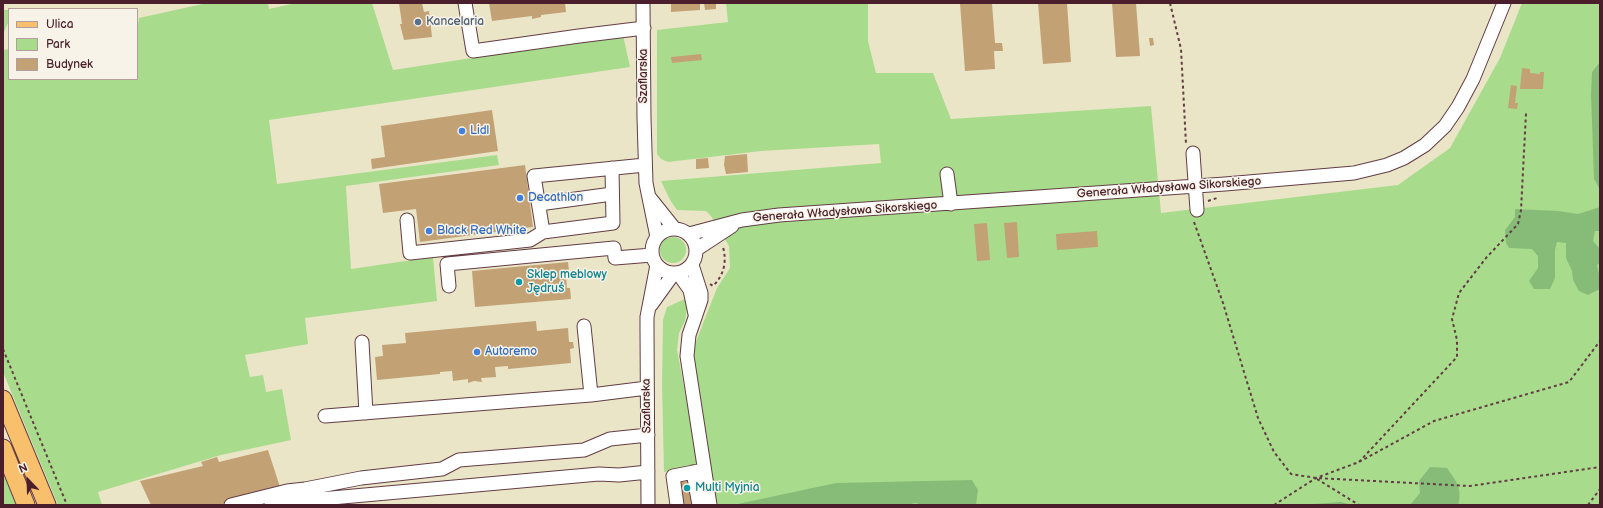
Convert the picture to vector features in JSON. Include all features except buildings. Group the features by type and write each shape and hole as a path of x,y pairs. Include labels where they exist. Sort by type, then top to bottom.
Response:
{"main road":[{"path":"3,399 47,505"},
{"path":"3,448 26,505"}],"street":[{"path":"465,3 473,51 644,28"},
{"name":"Szaflarska","path":"643,3 646,182 657,237"},
{"name":"Generała Władysława Sikorskiego","path":"689,234 742,220 779,215 951,204 1354,173 1387,165 1404,158 1425,145 1445,126 1458,107 1473,79 1504,3"},
{"path":"1189,149 1195,186 1195,210"},
{"path":"543,232 534,176 645,165"},
{"path":"407,220 410,253 530,240 543,232 613,223 612,168"},
{"path":"947,174 951,204"},
{"path":"538,204 612,194"},
{"name":"Szaflarska","path":"649,196 674,228"},
{"name":"Generała Władysława Sikorskiego","path":"697,248 742,220"},
{"path":"449,286 447,264 614,248 615,258 654,260 668,272 676,273 683,271 692,265 697,248 689,234 674,228 667,230 653,242 654,260"},
{"name":"Szaflarska","path":"648,505 647,329 654,260"},
{"path":"692,265 703,285 696,319 687,342 687,366 699,490"},
{"path":"649,308 676,273"},
{"path":"676,273 690,290 694,303 696,319"},
{"path":"584,326 591,395"},
{"path":"362,342 366,413"},
{"path":"324,416 591,395 647,388"},
{"path":"231,505 287,491 306,489 361,478 442,469 459,460 584,450 610,439 648,435"},
{"path":"271,505 298,500 599,474 648,472"},
{"path":"676,497 699,490"},
{"path":"676,497 699,490"}],"path":[{"path":"1170,3 1181,49 1189,149"},
{"path":"1359,462 1458,357 1457,340 1452,319 1459,293 1486,258 1518,224 1521,210 1526,113"},
{"path":"1217,198 1204,203 1195,210 1258,418 1274,452 1291,474 1316,478 1470,486 1600,467"},
{"path":"703,285 713,286 722,274 725,258 721,243"},
{"path":"1274,505 1316,478 1359,462 1434,420 1569,382 1600,341"},
{"path":"3,349 68,505"},
{"path":"1316,478 1359,505"},
{"path":"1588,505 1600,489"}],"green space":[{"path":"207,3 268,3 269,9 296,3 372,3 393,70 623,35 630,67 269,120 277,184 497,155 499,165 346,186 351,269 433,257 437,301 305,318 308,344 245,355 250,377 263,375 266,392 282,389 291,440 221,455 98,492 102,505 58,505 3,372 3,50 8,49 8,80 138,80 139,18"},
{"path":"726,3 868,3 868,41 876,73 933,73 951,119 1151,106 1161,213 1398,185 1450,148 1500,58 1522,3 1600,3 1600,505 717,505 693,349 717,288 730,268 729,246 711,216 706,211 677,210 670,200 661,181 881,163 879,144 761,151 668,162 661,159 657,154 657,30 728,22"},
{"path":"3,10 8,10 8,23 3,34"},
{"path":"1600,62 1600,190 1594,179 1591,94 1592,72"},
{"path":"1600,207 1600,231 1595,231 1593,241 1600,249 1600,263 1597,265 1600,278 1600,289 1588,295 1579,291 1573,280 1572,271 1566,258 1566,243 1557,242 1555,250 1555,278 1550,289 1534,289 1529,281 1538,268 1538,256 1532,249 1509,248 1506,243 1505,230 1515,217 1515,209 1558,211 1578,214"},
{"path":"673,237 682,241 686,250 682,259 673,263 664,259 660,250 664,241"},
{"path":"685,299 687,308 685,321 679,333 677,350 699,466 664,472 662,385 663,320 667,307"},
{"path":"1430,467 1447,468 1458,485 1460,494 1458,505 1410,505 1420,493 1419,481"},
{"path":"3,473 16,505 3,505"},
{"path":"972,480 978,490 976,505 921,505 916,503 905,505 733,505 836,483"},
{"path":"1341,502 1352,505 1312,505 1314,504"}],"place":[{"name":"Kancelaria","path":"418,22"},
{"name":"Lidl","path":"462,131"},
{"name":"Decathlon","path":"520,198"},
{"name":"Black Red White","path":"429,231"},
{"name":"Sklep meblowy Jędruś","path":"519,282"},
{"name":"Autoremo","path":"477,352"},
{"name":"Multi Myjnia","path":"687,488"}]}
